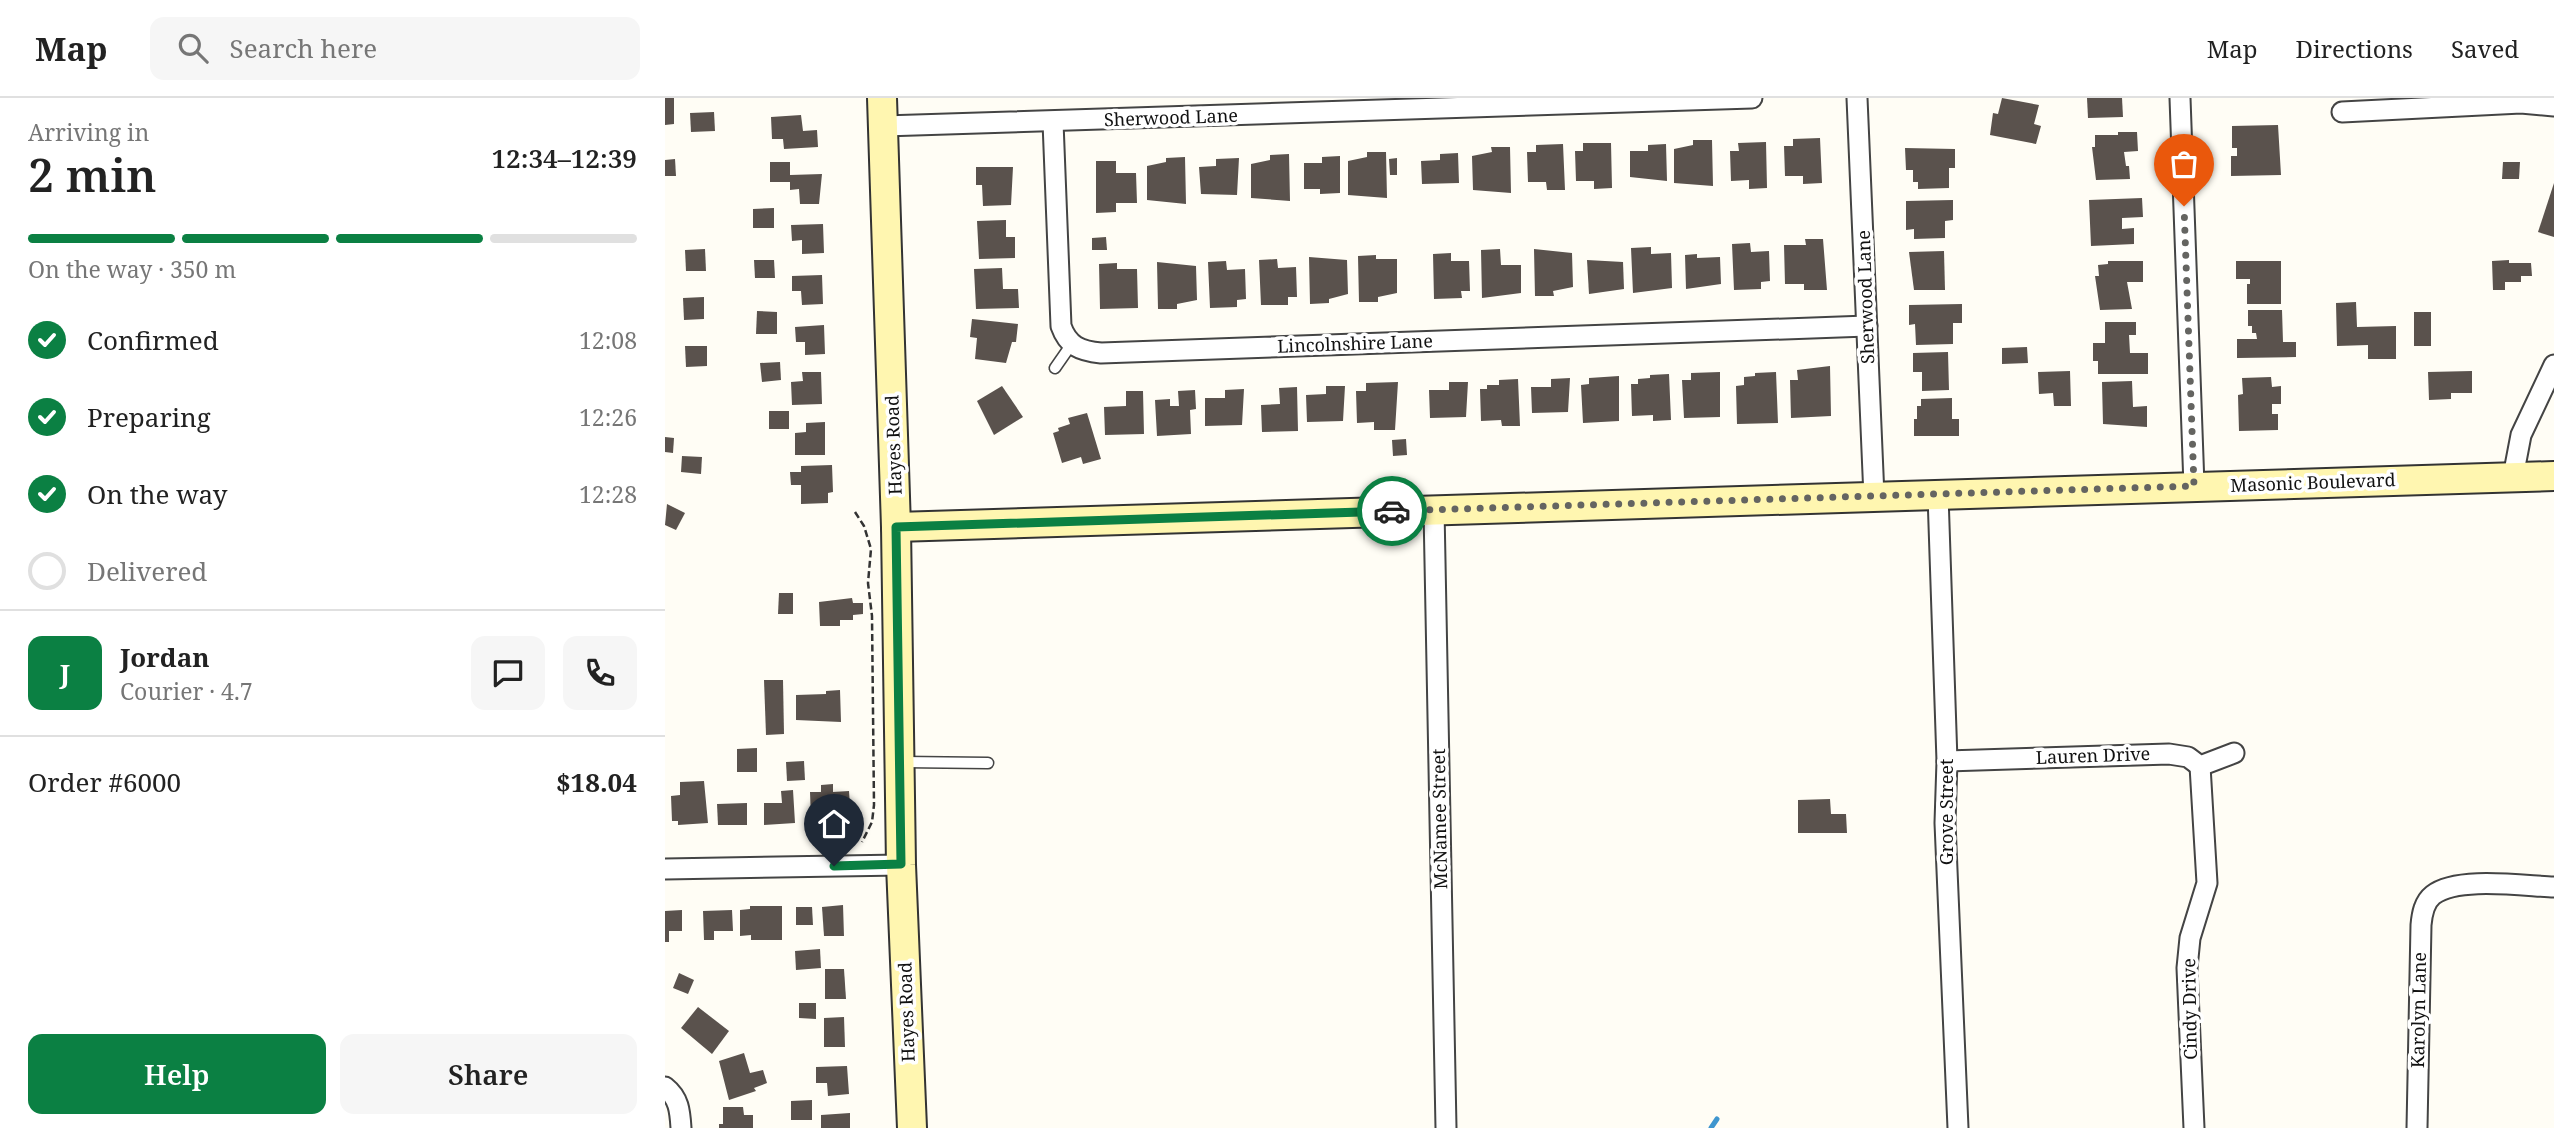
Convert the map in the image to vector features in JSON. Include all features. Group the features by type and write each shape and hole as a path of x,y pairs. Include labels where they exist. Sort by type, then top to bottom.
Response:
{"street":[{"name":"Hayes Road","path":"882,98 896,527 901,864 912,1128"},
{"name":"Sherwood Lane","path":"884,127 1752,98"},
{"name":"Sherwood Lane","path":"1857,98 1874,497"},
{"path":"2180,98 2194,486"},
{"path":"2341,112 2521,103 2554,106"},
{"path":"1053,122 1061,326 1071,345"},
{"name":"Lincolnshire Lane","path":"1071,345 1085,352 1101,354 1867,326"},
{"path":"2514,477 2521,435 2554,365"},
{"name":"Masonic Boulevard","path":"896,527 2554,476"},
{"name":"Grove Street","path":"1938,495 1947,761 1945,823 1958,1128"},
{"name":"McNamee Street","path":"1434,510 1446,1128"},
{"path":"2200,766 2234,753"},
{"name":"Lauren Drive","path":"1947,761 2169,754 2188,757 2200,766"},
{"name":"Cindy Drive","path":"2194,1128 2187,968 2190,938 2207,883 2200,766"},
{"path":"665,869 901,864"},
{"name":"Karolyn Lane","path":"2417,1128 2423,912 2433,895 2465,885 2554,887"},
{"path":"669,1089 680,1107 681,1128"}],"lane":[{"path":"1055,368 1071,345"},
{"path":"899,762 988,763"}],"path":[{"path":"855,512 868,535 871,556 868,583 872,616 874,805 872,822 862,842"}],"building":[{"path":"665,98 674,98 674,124 665,125"},
{"path":"2002,98 2039,105 2034,124 2041,126 2036,144 1990,135 1993,113 1998,114"},
{"path":"2087,98 2122,98 2123,117 2088,118"},
{"path":"714,112 715,131 691,132 690,113"},
{"path":"801,115 803,131 817,130 818,147 784,149 783,139 772,139 771,117"},
{"path":"2278,125 2281,175 2231,176 2231,156 2237,156 2237,148 2232,148 2232,126"},
{"path":"2118,132 2137,132 2138,151 2124,152 2130,179 2096,180 2092,147 2095,147 2095,135 2118,135"},
{"path":"1820,138 1822,183 1803,184 1803,176 1785,176 1784,146 1793,146 1793,139"},
{"path":"1693,140 1712,140 1713,186 1674,183 1674,149 1693,145"},
{"path":"1766,142 1767,188 1749,189 1749,180 1731,181 1730,151 1739,151 1738,143"},
{"path":"1583,143 1611,143 1612,188 1594,189 1594,181 1576,181 1575,151 1583,151"},
{"path":"1563,144 1565,190 1547,190 1546,182 1528,182 1527,152 1536,152 1536,145"},
{"path":"1666,144 1667,181 1630,177 1630,151 1648,151 1648,145"},
{"path":"1491,147 1510,147 1511,193 1473,190 1472,156 1492,152"},
{"path":"1905,148 1955,149 1955,168 1949,168 1949,188 1918,189 1918,182 1913,182 1913,170 1906,170"},
{"path":"1367,152 1386,152 1387,198 1348,195 1348,161 1367,157"},
{"path":"1458,153 1459,183 1422,184 1421,161 1440,160 1440,154"},
{"path":"1289,154 1290,201 1251,198 1251,164 1270,160 1270,155"},
{"path":"1340,156 1340,193 1320,194 1320,189 1304,189 1304,163 1322,163 1322,157"},
{"path":"1185,157 1186,204 1147,200 1147,166 1166,162 1166,158"},
{"path":"1239,158 1237,195 1201,194 1199,167 1216,166 1216,159"},
{"path":"1397,158 1397,175 1390,175 1389,159"},
{"path":"675,159 676,176 665,176 665,160"},
{"path":"1096,161 1116,161 1116,173 1136,173 1137,203 1116,203 1116,212 1096,213"},
{"path":"770,162 790,162 790,175 822,174 819,204 800,204 799,189 790,190 790,182 770,182"},
{"path":"2503,162 2520,162 2519,179 2502,179"},
{"path":"976,167 1013,167 1011,205 983,206 982,185 976,185"},
{"path":"2554,183 2554,237 2538,232"},
{"path":"2142,198 2143,217 2122,218 2122,229 2134,228 2134,244 2091,246 2089,200"},
{"path":"1953,200 1953,220 1945,221 1945,238 1914,239 1914,229 1906,230 1906,201"},
{"path":"774,208 774,228 753,228 753,209"},
{"path":"1006,220 1006,237 1015,237 1015,258 979,259 977,221"},
{"path":"823,224 824,253 802,254 802,240 792,241 791,225"},
{"path":"1106,237 1107,250 1092,250 1092,238"},
{"path":"1805,239 1823,239 1827,290 1804,290 1804,284 1785,284 1784,245 1806,245"},
{"path":"1750,243 1751,252 1769,251 1770,281 1761,282 1761,289 1734,290 1732,244"},
{"path":"1651,247 1651,254 1671,253 1672,288 1633,293 1631,248"},
{"path":"705,249 706,271 686,271 685,250"},
{"path":"1500,249 1501,265 1521,265 1521,293 1482,298 1481,250"},
{"path":"1534,249 1572,253 1573,287 1553,291 1554,296 1535,296"},
{"path":"1944,251 1945,290 1914,290 1909,252"},
{"path":"1451,253 1451,261 1469,261 1470,291 1461,291 1462,298 1434,299 1433,254"},
{"path":"1697,254 1697,258 1720,257 1721,284 1686,289 1685,255"},
{"path":"1376,255 1376,259 1397,259 1397,293 1378,297 1378,302 1359,302 1358,256"},
{"path":"1309,257 1347,260 1348,294 1329,299 1329,303 1310,304"},
{"path":"1277,259 1278,268 1296,267 1297,297 1288,297 1288,305 1261,305 1259,260"},
{"path":"754,260 774,260 775,278 755,278"},
{"path":"1587,260 1623,262 1624,289 1589,294"},
{"path":"2509,260 2509,263 2531,263 2532,276 2521,276 2521,282 2505,282 2505,290 2493,290 2492,261"},
{"path":"1226,261 1227,270 1245,269 1246,299 1237,300 1237,307 1210,308 1208,262"},
{"path":"2108,261 2143,261 2143,282 2127,282 2132,309 2100,310 2095,276 2099,276 2098,265 2108,264"},
{"path":"2236,261 2281,261 2281,304 2247,304 2247,284 2250,284 2250,279 2236,279"},
{"path":"1157,262 1196,266 1197,300 1177,304 1177,309 1158,309"},
{"path":"1117,263 1117,269 1137,269 1138,308 1100,309 1099,264"},
{"path":"1002,268 1003,289 1018,289 1019,308 976,309 974,269"},
{"path":"822,275 823,304 802,305 801,291 792,291 792,276"},
{"path":"704,297 704,319 684,320 683,298"},
{"path":"2356,302 2357,327 2396,326 2396,359 2368,359 2368,345 2337,346 2336,303"},
{"path":"1962,304 1962,323 1953,323 1953,344 1916,345 1915,324 1909,325 1909,305"},
{"path":"2248,310 2282,310 2283,342 2296,342 2296,357 2237,358 2237,339 2257,339 2256,333 2252,333 2252,326 2248,326"},
{"path":"757,311 777,312 777,334 756,334"},
{"path":"2414,312 2431,312 2431,346 2414,346"},
{"path":"972,319 1018,324 1016,342 1012,342 1006,363 975,359 977,338 970,337"},
{"path":"2105,322 2136,322 2136,335 2129,335 2130,353 2148,353 2148,374 2098,374 2098,361 2093,361 2093,343 2105,343"},
{"path":"824,325 825,354 805,355 805,342 796,342 795,327"},
{"path":"685,346 707,346 707,366 686,367"},
{"path":"2027,347 2028,363 2002,364 2002,348"},
{"path":"1948,352 1949,390 1922,391 1922,372 1913,372 1913,353"},
{"path":"780,362 781,380 762,382 760,363"},
{"path":"1830,366 1831,416 1791,418 1790,380 1798,380 1797,370"},
{"path":"2070,371 2071,406 2054,406 2053,393 2039,394 2038,372"},
{"path":"2472,371 2472,393 2451,393 2451,399 2429,400 2428,372"},
{"path":"802,372 821,372 822,404 792,405 791,382 803,381"},
{"path":"1720,372 1720,417 1684,418 1682,380 1691,380 1691,373"},
{"path":"1776,372 1778,423 1737,424 1736,386 1744,385 1744,377 1755,376 1755,373"},
{"path":"1669,374 1671,420 1653,421 1653,415 1632,416 1631,384 1638,384 1638,379 1650,378 1650,375"},
{"path":"1619,376 1619,421 1583,423 1581,385 1589,384 1589,378"},
{"path":"2271,377 2272,387 2281,386 2281,404 2272,404 2272,414 2278,414 2278,430 2239,431 2238,395 2243,394 2242,378"},
{"path":"1570,378 1568,412 1532,413 1531,387 1551,387 1551,379"},
{"path":"1518,379 1520,426 1502,426 1501,420 1481,421 1480,389 1487,389 1487,385 1499,385 1499,380"},
{"path":"2132,381 2133,407 2147,406 2147,427 2103,424 2102,382"},
{"path":"1398,382 1395,430 1374,430 1374,422 1357,423 1356,391 1366,391 1366,383"},
{"path":"1449,382 1468,382 1466,417 1430,418 1429,390 1449,390"},
{"path":"1002,386 1023,417 994,435 977,401"},
{"path":"1326,386 1345,386 1343,421 1307,422 1306,395 1326,394"},
{"path":"1297,387 1298,431 1262,432 1261,405 1280,404 1279,388"},
{"path":"1244,389 1242,425 1205,426 1205,398 1225,398 1225,390"},
{"path":"1195,390 1196,409 1190,410 1191,434 1157,436 1155,400 1170,399 1170,406 1179,406 1178,391"},
{"path":"1126,391 1143,391 1144,434 1105,435 1104,407 1126,406"},
{"path":"1952,398 1952,419 1959,419 1959,436 1914,436 1914,419 1917,419 1917,406 1921,406 1921,399"},
{"path":"769,411 789,411 789,429 769,429"},
{"path":"1087,413 1101,459 1083,464 1081,457 1062,463 1053,433 1070,424 1068,418"},
{"path":"825,422 825,455 795,455 795,433 806,432 806,423"},
{"path":"665,437 674,438 673,453 665,452"},
{"path":"1406,439 1407,455 1393,456 1392,440"},
{"path":"682,456 702,457 701,474 681,472"},
{"path":"832,465 833,492 828,493 828,503 801,504 801,485 791,485 790,472 801,472 801,466"},
{"path":"667,504 685,513 676,530 665,525"},
{"path":"779,593 793,593 793,614 778,614"},
{"path":"852,598 853,603 863,603 863,614 853,615 853,620 840,620 840,626 820,626 819,602"},
{"path":"764,680 783,680 784,734 766,735"},
{"path":"840,690 841,722 796,720 796,695 826,694 826,691"},
{"path":"757,748 757,772 737,772 737,749"},
{"path":"804,761 805,780 787,781 786,762"},
{"path":"704,781 708,823 678,825 678,821 672,821 671,796 680,795 680,782"},
{"path":"833,784 833,792 849,791 851,821 811,819 810,792 821,792 821,785"},
{"path":"793,790 795,823 764,825 764,803 782,803 781,791"},
{"path":"1830,799 1831,814 1846,814 1847,833 1798,833 1798,800"},
{"path":"747,803 747,825 718,825 717,804"},
{"path":"843,905 844,936 824,936 822,907"},
{"path":"750,906 782,906 782,940 751,940 751,935 740,936 740,910 750,909"},
{"path":"796,907 812,907 813,925 796,925"},
{"path":"682,910 682,931 669,931 669,942 665,942 665,911"},
{"path":"732,910 733,931 714,931 714,940 704,940 703,911"},
{"path":"820,949 821,968 796,970 795,951"},
{"path":"825,969 844,969 846,999 825,999"},
{"path":"679,973 694,980 688,994 673,988"},
{"path":"799,1003 816,1003 816,1019 799,1018"},
{"path":"698,1007 729,1031 712,1054 681,1028"},
{"path":"844,1017 845,1047 824,1047 824,1018"},
{"path":"744,1053 750,1073 763,1070 767,1083 754,1088 756,1091 729,1100 719,1061"},
{"path":"847,1066 849,1094 828,1096 827,1083 816,1083 816,1067"},
{"path":"812,1100 812,1120 791,1120 791,1101"},
{"path":"723,1107 743,1107 744,1115 753,1115 753,1128 719,1128 719,1124 723,1124"},
{"path":"850,1113 850,1128 821,1128 821,1115"}],"waterway":[{"path":"1711,1128 1717,1119"}],"way so far":[{"path":"1392,511 2194,486 2184,206"}],"route":[{"path":"834,866 901,864 896,527 1392,511"}]}
